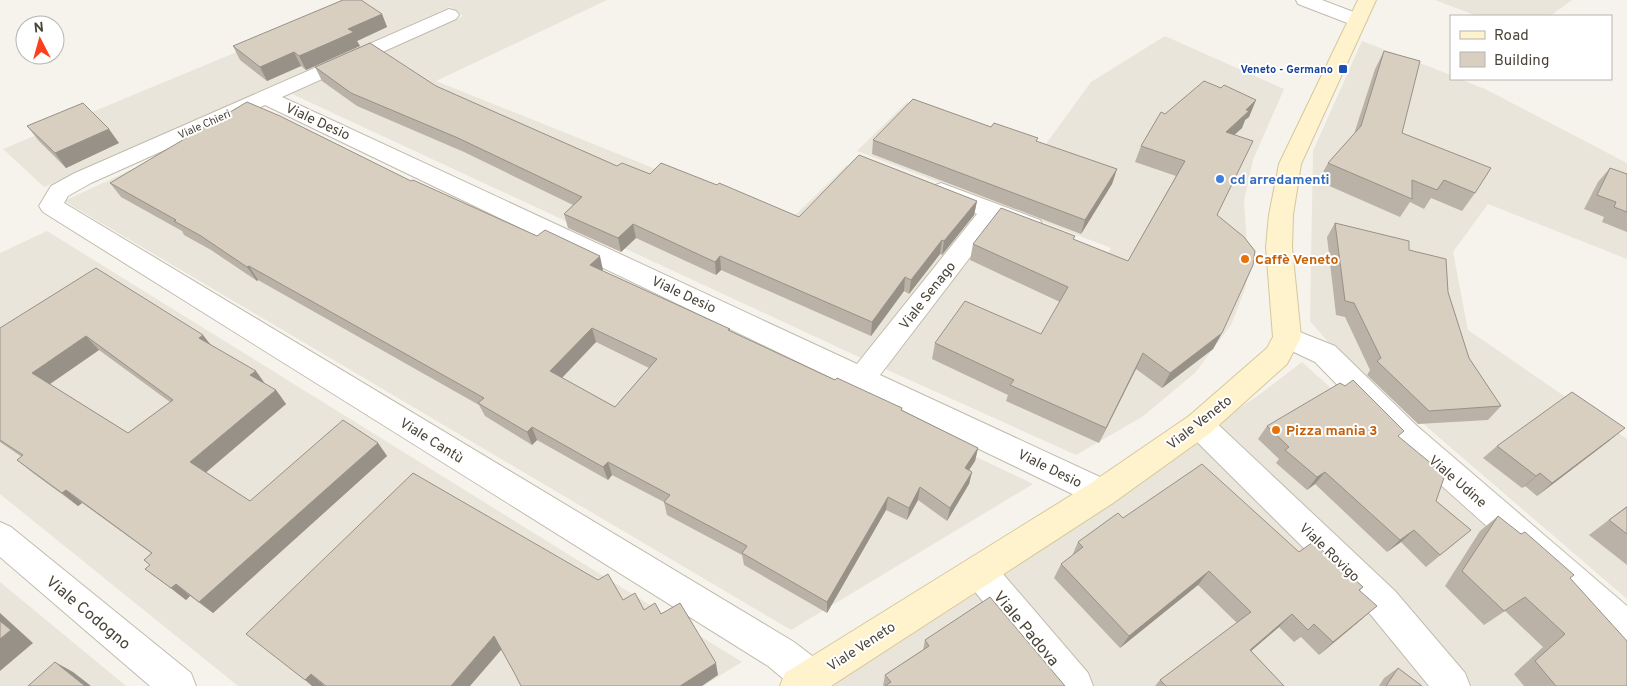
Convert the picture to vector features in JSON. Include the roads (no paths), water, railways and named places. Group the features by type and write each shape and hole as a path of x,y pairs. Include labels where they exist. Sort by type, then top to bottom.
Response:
{"main road":[{"path":"1287,337 1279,247 1281,215 1290,164 1362,10"},
{"name":"Viale Veneto","path":"805,682 1102,493 1199,425 1277,356 1287,337"}],"street":[{"path":"1305,0 1362,10"},
{"name":"Viale Chieri","path":"51,206 59,191 83,178 449,15"},
{"name":"Viale Desio","path":"265,97 1102,493"},
{"path":"921,183 1049,233"},
{"name":"Viale Cantù","path":"51,206 781,654 805,682"},
{"name":"Viale Senago","path":"862,378 993,211"},
{"name":"Viale Udine","path":"1287,337 1325,354 1406,435 1627,629"},
{"name":"Viale Rovigo","path":"1199,425 1383,603 1452,686"},
{"name":"Viale Codogno","path":"0,537 178,686"},
{"name":"Viale Padova","path":"979,571 1075,686"}],"place":[{"name":"Veneto - Germano","path":"1343,69"},
{"name":"cd arredamenti","path":"1220,179"},
{"name":"Caffè Veneto","path":"1245,259"},
{"name":"Pizza mania 3","path":"1276,430"}]}
